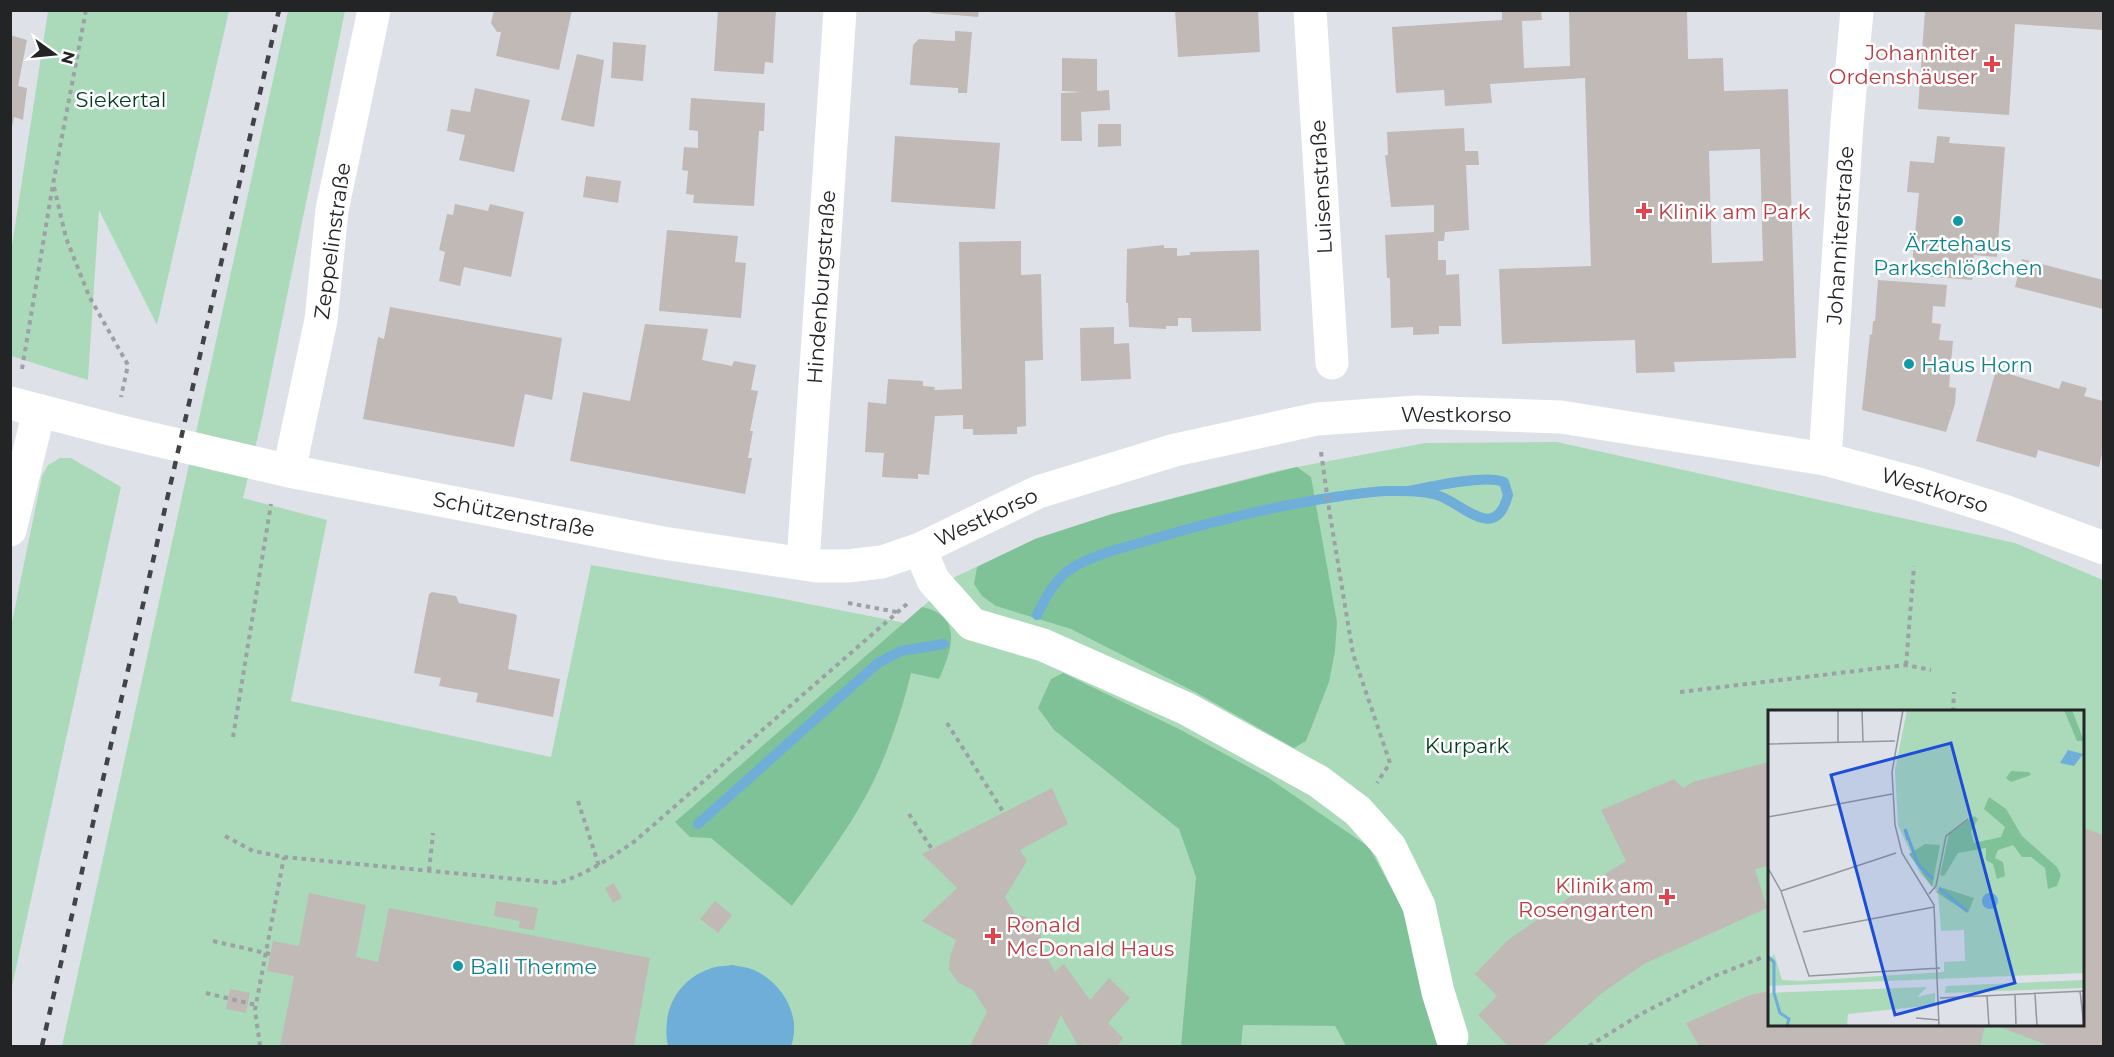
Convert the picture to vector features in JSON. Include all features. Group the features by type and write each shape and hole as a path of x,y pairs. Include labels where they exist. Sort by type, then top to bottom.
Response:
{"street":[{"name":"Zeppelinstraße","path":"281,484 321,320 332,210 374,10"},
{"name":"Hindenburgstraße","path":"810,564 840,10"},
{"name":"Luisenstraße","path":"1311,10 1332,363"},
{"name":"Johanniterstraße","path":"1825,459 1846,136 1857,10"},
{"name":"Schützenstraße","path":"25,407 257,464 281,484 810,564"},
{"path":"10,530 25,407"},
{"name":"Westkorso","path":"810,564 847,566 882,562 920,549 1038,492 1175,450 1317,419 1417,412 1561,417 1825,459 1918,484 2004,511 2103,548"},
{"path":"920,549 933,580 972,624 1043,645 1187,709 1318,782 1358,811 1390,847 1419,906 1438,992 1452,1037"}],"path":[{"path":"22,369 53,184 86,10"},
{"path":"53,184 66,238 89,296 128,364 120,400"},
{"path":"233,737 281,484"},
{"path":"1326,486 1353,654 1390,763 1358,811"},
{"path":"1906,665 1914,566"},
{"path":"225,836 253,851 284,857 558,883 575,878 599,866 635,841 898,612"},
{"path":"1680,692 1808,678 1860,669 1906,665 1930,670"},
{"path":"1953,710 1954,692"},
{"path":"947,723 1004,813"},
{"path":"578,801 599,866"},
{"path":"909,814 932,849"},
{"path":"429,871 433,833"},
{"path":"260,1047 256,1005 268,953 284,857"},
{"path":"213,941 268,953"},
{"path":"1589,1047 1641,1014 1712,977 1763,957"},
{"path":"206,993 256,1005"}],"green space":[{"name":"Siekertal","path":"48,11 229,11 157,325 99,210 88,380 11,356 11,252"},
{"name":"Kurpark","path":"288,11 345,11 262,419 243,498 327,520 291,701 551,757 591,565 905,623 955,577 1035,539 1112,514 1281,470 1425,443 1557,442 2015,543 2103,580 2103,1046 62,1046"},
{"path":"60,458 71,458 121,487 11,991 11,627 42,476 48,465"},
{"path":"1297,467 1311,477 1337,622 1335,651 1329,682 1306,741 1294,748 1195,692 1071,629 996,606 982,596 974,584 977,567 1035,539 1112,514"},
{"path":"922,607 935,611 944,618 949,626 951,636 948,657 939,679 911,673 893,735 867,794 841,837 792,906 711,838 690,837 675,822"},
{"path":"1063,673 1179,729 1267,777 1369,847 1402,908 1442,1046 1346,1046 1335,1026 1243,1025 1241,1046 1181,1046 1196,877 1179,829 1054,730 1038,708 1051,679"}],"water":[{"path":"733,965 756,971 766,977 782,993 788,1002 794,1024 791,1046 668,1046 666,1034 669,1010 680,990 697,974 709,969"}],"building":[{"path":"494,10 572,10 559,70 496,56 501,32 497,32 491,23"},
{"path":"718,10 776,10 773,63 765,62 764,74 714,71"},
{"path":"930,10 979,10 978,17 931,13"},
{"path":"1175,10 1258,10 1260,52 1178,57"},
{"path":"1502,10 1541,10 1542,20 1522,21 1524,68 1570,66 1569,10 1687,10 1688,59 1723,58 1724,91 1788,89 1796,358 1674,362 1675,372 1636,373 1635,340 1502,344 1499,269 1591,266 1585,78 1490,84 1492,103 1445,106 1444,90 1396,93 1392,27 1502,20","holes":["1760,149 1763,261 1712,263 1709,151"]},
{"path":"1925,10 2103,10 2103,30 2015,24 2009,115 1918,109"},
{"path":"955,31 972,32 967,93 958,93 958,88 910,85 913,45 919,39 955,41"},
{"path":"10,35 27,40 18,86 27,88 23,120 14,117 12,127"},
{"path":"613,42 646,45 643,81 611,78"},
{"path":"577,54 604,60 594,127 561,120"},
{"path":"1062,58 1097,59 1097,91 1109,90 1110,110 1081,112 1082,141 1061,141 1061,93 1083,92 1062,91"},
{"path":"475,88 530,100 514,172 459,160 465,135 447,131 451,109 470,112"},
{"path":"691,98 765,103 764,131 759,131 754,206 693,203 694,195 686,194 688,171 682,170 684,147 698,148 698,131 689,130"},
{"path":"1098,124 1121,124 1121,146 1098,147"},
{"path":"1464,128 1465,151 1478,151 1479,165 1466,165 1469,230 1445,232 1444,241 1438,241 1438,260 1446,260 1446,275 1459,274 1461,326 1439,326 1439,334 1413,335 1413,327 1391,328 1390,278 1387,278 1385,235 1434,232 1434,205 1391,207 1385,155 1388,155 1387,132"},
{"path":"895,136 1000,143 995,209 891,202"},
{"name":"Ärztehaus Parkschlößchen","path":"1937,136 1950,137 1949,143 2005,147 1997,257 1974,255 1972,280 1911,275 1919,193 1907,192 1910,161 1934,163"},
{"path":"586,176 621,181 618,203 583,197"},
{"path":"455,204 488,211 490,204 524,212 511,277 464,267 460,286 439,281 445,252 439,250 447,214 453,215"},
{"path":"667,230 738,236 735,262 746,263 741,318 659,311"},
{"path":"1021,241 1021,275 1041,274 1043,360 1025,361 1026,426 1017,427 1017,434 973,435 973,429 963,429 963,415 935,416 929,475 918,474 918,479 882,477 884,453 865,452 868,402 886,404 888,379 923,381 923,386 935,387 934,390 962,389 959,242"},
{"path":"1164,245 1164,248 1177,248 1177,256 1190,255 1190,252 1259,250 1261,331 1192,332 1191,318 1178,318 1178,326 1166,326 1166,329 1129,327 1128,303 1126,303 1127,249"},
{"path":"2022,259 2103,280 2103,309 2015,287"},
{"name":"Haus Horn","path":"1878,280 1947,285 1945,307 1933,306 1932,323 1941,324 1939,340 1953,341 1949,387 1956,388 1955,404 1946,432 1862,410 1870,334 1872,335 1873,321 1875,321"},
{"path":"390,307 562,338 552,400 525,394 514,447 363,419 378,337 384,339"},
{"path":"645,324 708,329 702,360 732,366 734,361 756,365 751,390 758,391 750,431 753,431 748,458 752,458 745,494 570,461 583,392 630,401"},
{"path":"1114,327 1114,344 1129,343 1131,379 1081,381 1080,328"},
{"path":"1996,370 2059,389 2062,381 2087,388 2084,396 2103,401 2103,450 2099,467 2038,450 2036,458 1976,441"},
{"path":"432,592 456,596 459,603 517,616 508,669 560,679 553,717 476,702 478,693 439,686 441,678 414,673 429,594"},
{"name":"Klinik am Rosengarten","path":"1768,762 1768,866 1755,869 1767,908 1644,964 1602,993 1543,1046 1508,1046 1478,1015 1497,996 1475,974 1508,940 1626,861 1601,810 1674,779 1683,788 1693,782"},
{"path":"1052,788 1068,824 1020,850 1027,861 1005,897 1015,914 1030,918 1041,933 1043,951 1055,972 1064,964 1090,1000 1109,978 1130,998 1108,1023 1123,1038 1117,1046 1089,1046 1086,1044 1078,1046 1061,1015 1047,1046 970,1046 987,1012 973,990 959,983 949,970 950,957 956,940 922,921 957,888 922,854"},
{"path":"2084,828 2103,835 2103,1046 2050,1046 2000,1027 2084,1027"},
{"path":"614,883 622,898 613,903 605,888"},
{"name":"Bali Therme","path":"309,893 366,905 356,957 378,962 389,908 650,958 634,1046 280,1046 294,976 267,971 273,941 299,946"},
{"path":"496,901 538,908 534,930 519,928 520,921 494,916"},
{"path":"715,901 732,915 718,933 700,919"},
{"path":"230,989 250,993 246,1013 226,1009"},
{"path":"1768,991 1768,1027 1985,1027 1980,1046 1699,1046 1686,1023 1750,995"}],"waterway":[{"path":"1037,615 1054,585 1069,570 1096,556 1187,529 1310,501 1387,491 1431,493 1487,519 1495,517 1502,509 1508,495 1504,482 1484,479 1409,491"},
{"path":"698,824 878,663 901,651 944,644"}],"railway":[{"path":"42,1046 279,10"}],"place":[{"name":"Johanniter Ordenshäuser","path":"1992,64"},
{"name":"Klinik am Park","path":"1644,211"},
{"name":"Ärztehaus Parkschlößchen","path":"1958,221"},
{"name":"Haus Horn","path":"1909,364"},
{"name":"Klinik am Rosengarten","path":"1667,897"},
{"name":"Ronald McDonald Haus","path":"993,936"},
{"name":"Bali Therme","path":"458,966"}]}
